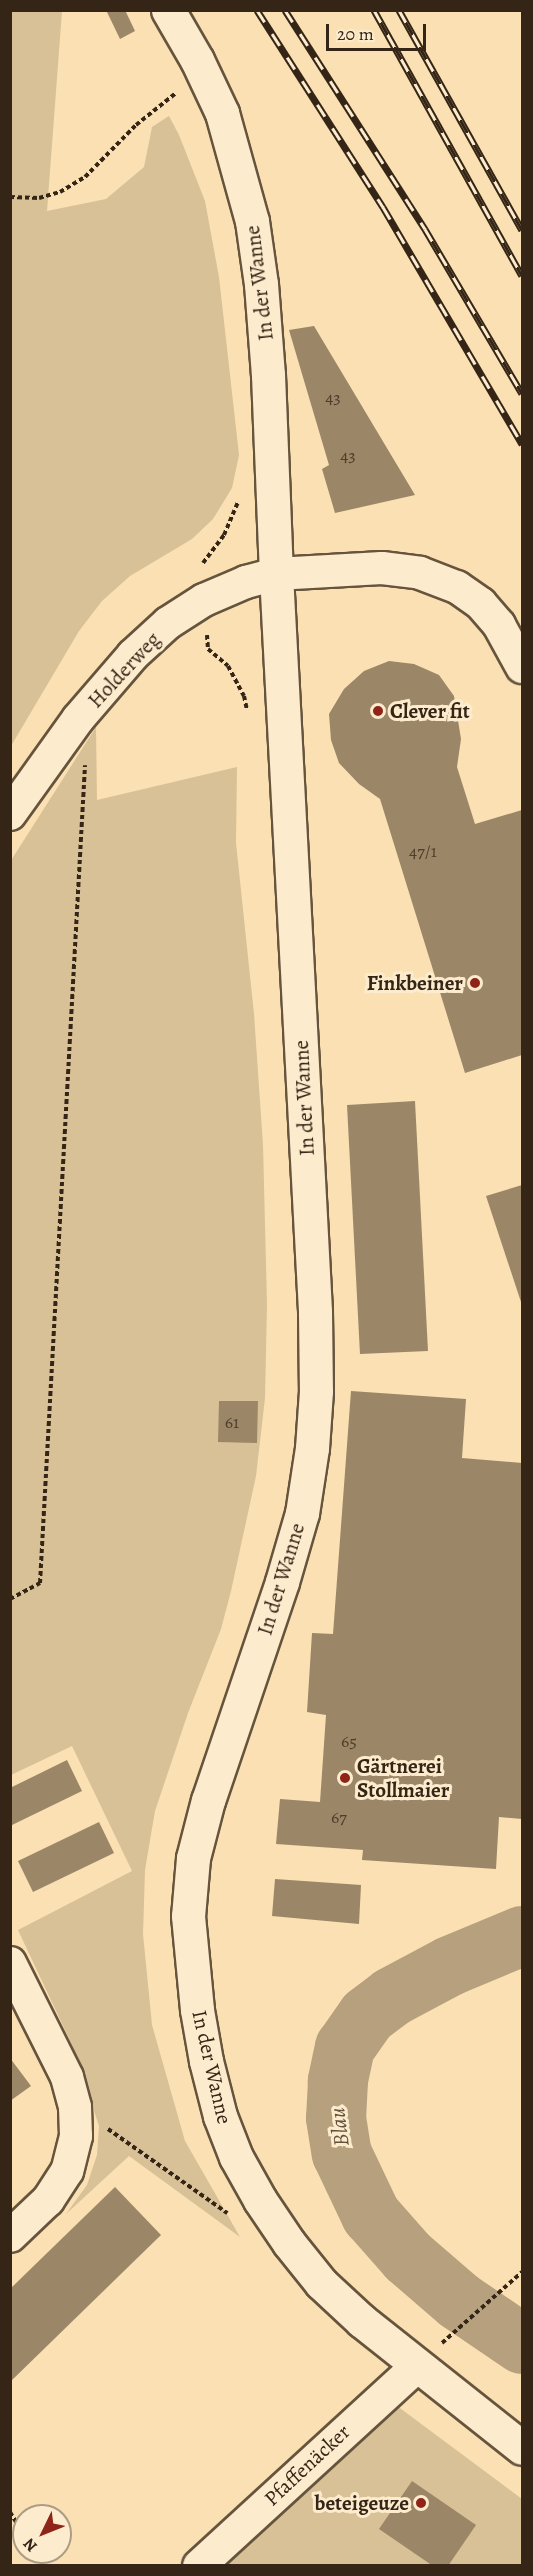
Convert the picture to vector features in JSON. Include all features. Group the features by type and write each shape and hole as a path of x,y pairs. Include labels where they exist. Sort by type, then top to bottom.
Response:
{"street":[{"name":"In der Wanne","path":"168,10 222,113 252,220 261,284 268,375 276,574 315,1312 316,1391 312,1448 302,1513 282,1582 208,1800 193,1858 188,1916 191,1964 206,2061 220,2116 236,2157 260,2200 289,2243 321,2283 362,2321 522,2448"},
{"path":"276,574 382,568 420,573 457,587 481,604 499,625 522,667"},
{"name":"Holderweg","path":"10,814 78,719 116,672 168,623 204,600 246,582 276,574"},
{"path":"10,1963 66,2078 75,2107 76,2136 67,2171 48,2200 10,2236"},
{"name":"Pfaffenäcker","path":"199,2565 417,2366"}],"path":[{"path":"174,85 181,103"},
{"path":"10,197 39,198 60,192 85,177 136,125 177,93"},
{"path":"202,564 224,535 238,501"},
{"path":"208,649 228,666 244,696 249,717"},
{"path":"10,1599 40,1583 86,771 78,719"},
{"path":"145,2155 229,2214"},
{"path":"448,2337 522,2272"}],"shaded area":[{"path":"11,10 62,11 47,211 106,199 144,167 152,127 169,116 179,135 205,201 219,277 239,455 232,488 213,519 192,539 130,576 102,601 79,631 11,746"},
{"path":"96,727 97,800 237,767 236,843 254,1014 263,1145 267,1304 265,1398 256,1476 221,1629 188,1713 155,1811 145,1870 143,1934 152,2025 185,2141 240,2237 129,2156 66,2214 87,2185 97,2155 99,2126 73,2047 18,1930 132,1871 72,1746 11,1775 10,862"},
{"path":"389,2400 522,2499 522,2565 214,2566"}],"building":[{"path":"106,10 125,10 135,31 120,39"},
{"path":"314,326 415,495 335,513 322,469 329,465 289,330"},
{"path":"389,661 414,664 439,675 454,696 461,739 457,767 475,824 522,810 522,1055 465,1073 380,799 359,784 339,763 331,740 329,714 344,689 364,671"},
{"path":"415,1101 428,1351 360,1354 347,1105"},
{"path":"522,1185 522,1305 486,1196"},
{"path":"351,1391 466,1399 462,1458 522,1463 522,1819 499,1817 496,1869 362,1860 363,1850 276,1844 280,1799 320,1802 326,1715 307,1712 312,1633 333,1634"},
{"path":"219,1401 258,1401 257,1443 218,1442"},
{"path":"67,1760 82,1791 10,1826 10,1788"},
{"path":"99,1822 114,1853 33,1892 18,1861"},
{"path":"275,1879 361,1885 359,1924 272,1916"},
{"path":"10,2058 31,2086 10,2101"},
{"path":"115,2187 161,2235 10,2382 10,2289"},
{"name":"beteigeuze","path":"412,2481 476,2525 448,2566 433,2566 379,2529"}],"waterway":[{"name":"Blau","path":"522,1936 450,1966 392,1997 367,2016 345,2047 338,2081 336,2118 342,2154 371,2215 408,2257 459,2301 522,2344"}],"railway":[{"path":"257,10 383,207 522,444"},
{"path":"285,10 425,229 522,394"},
{"path":"374,10 522,276"},
{"path":"399,10 522,230"}],"place":[{"name":"Clever fit","path":"378,711"},
{"name":"Finkbeiner","path":"475,983"},
{"name":"Gärtnerei Stollmaier","path":"345,1778"},
{"name":"beteigeuze","path":"421,2503"}]}
